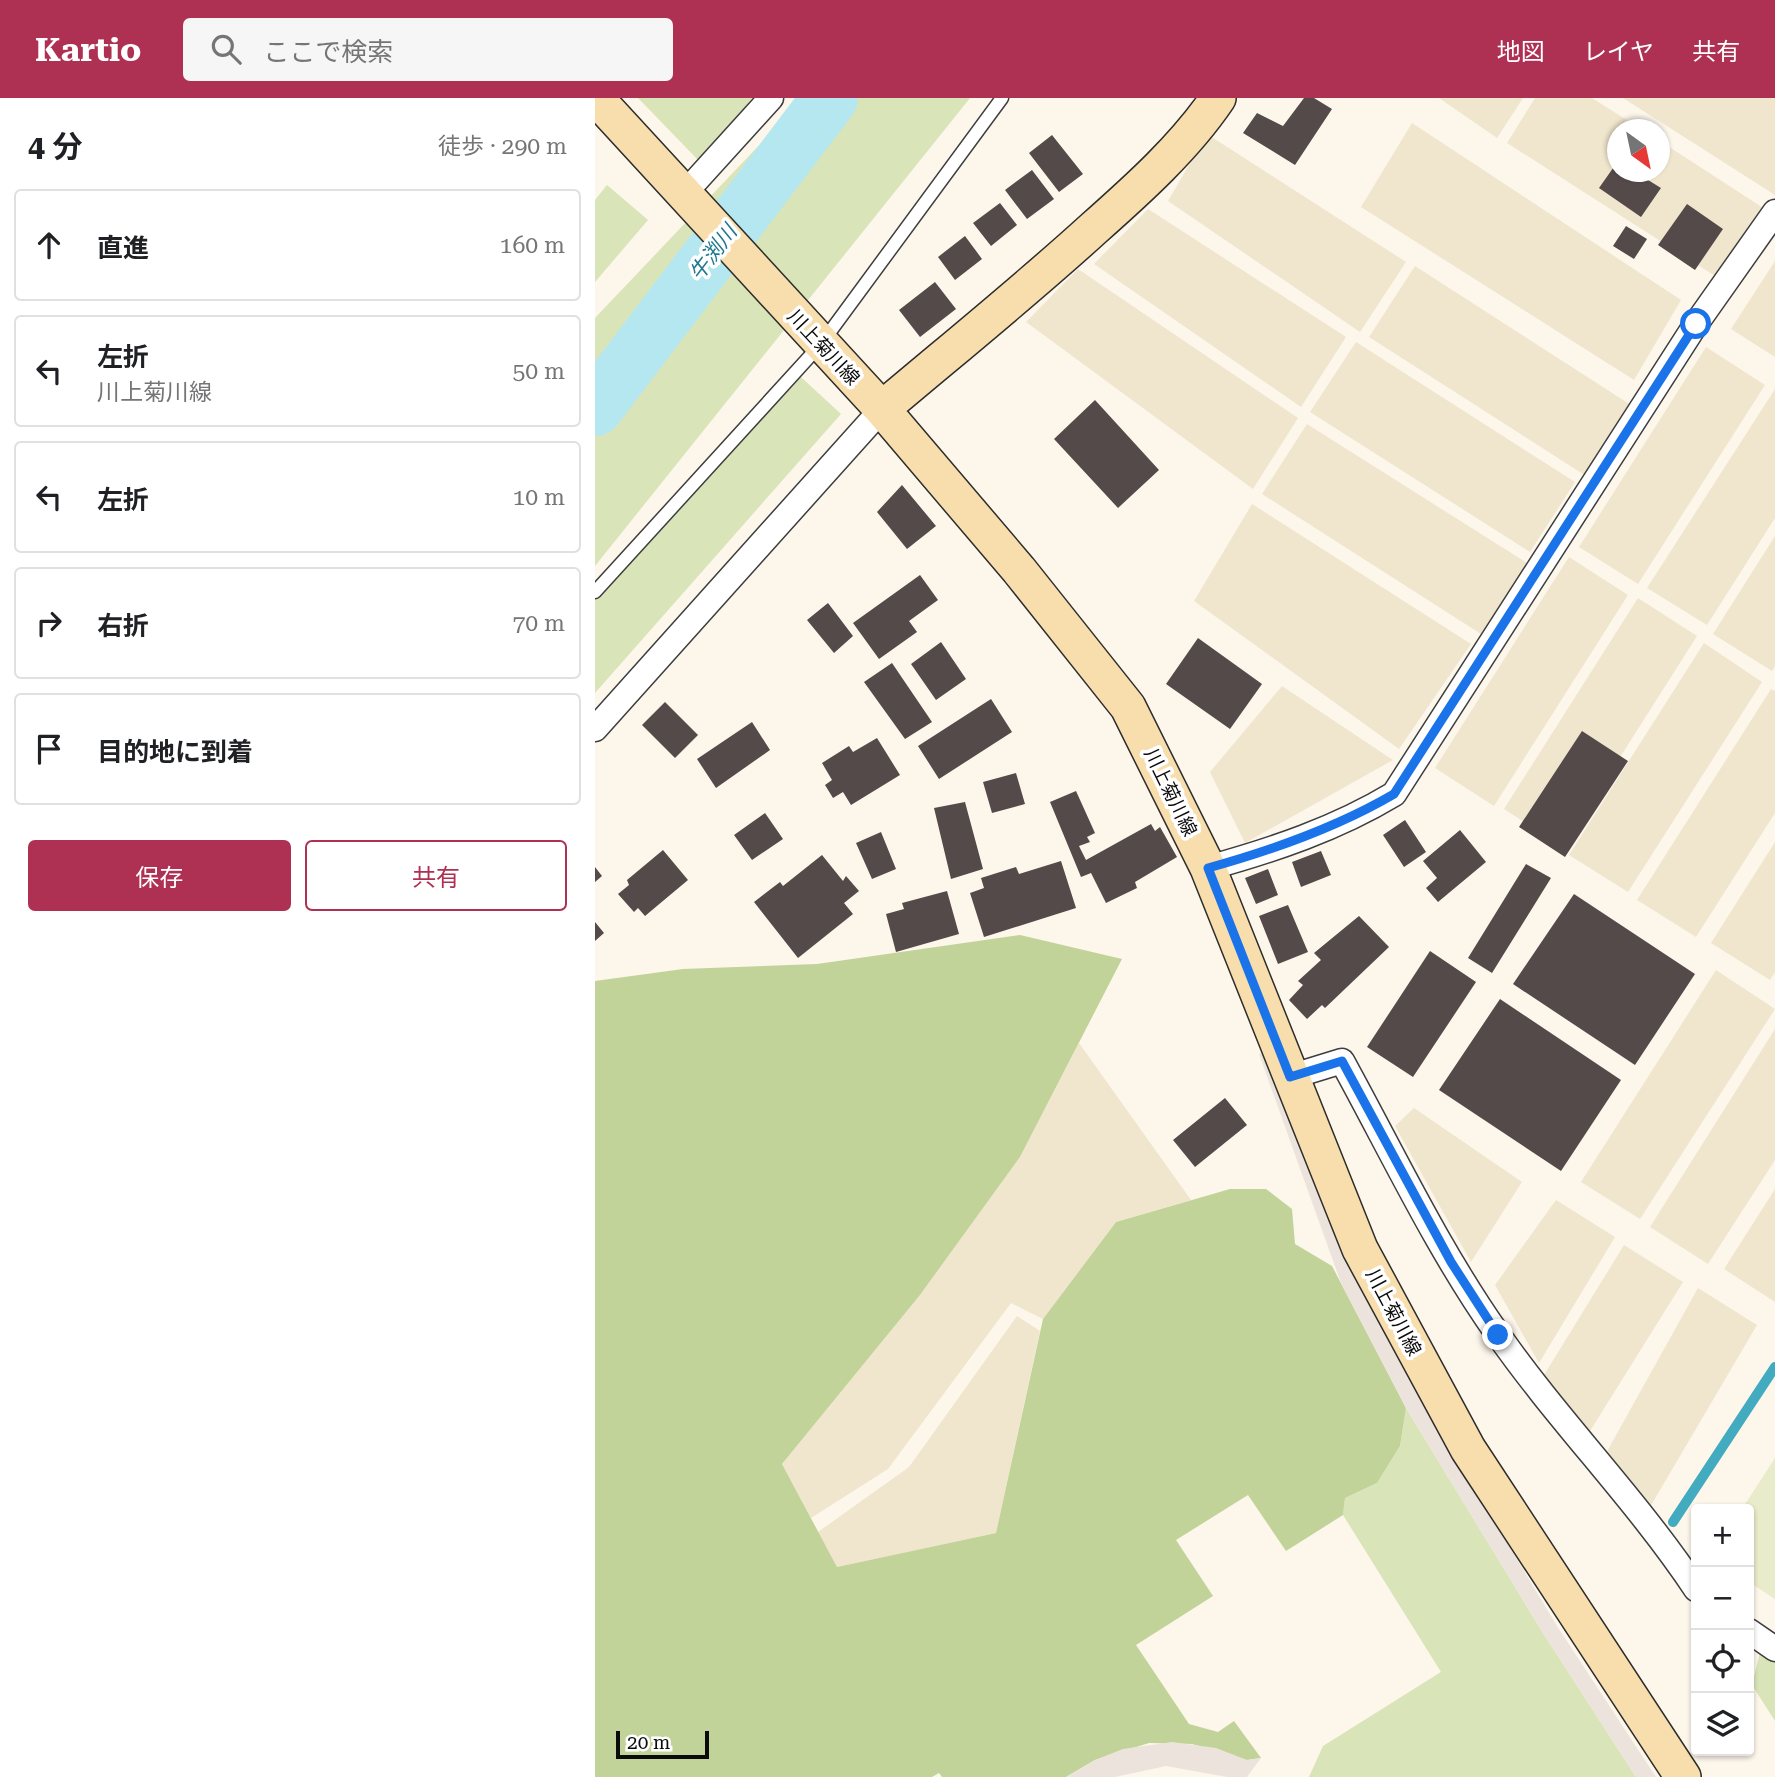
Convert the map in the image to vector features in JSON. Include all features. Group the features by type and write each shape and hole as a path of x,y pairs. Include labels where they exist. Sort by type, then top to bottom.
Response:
{"main road":[{"name":"川上菊川線","path":"596,98 882,409 1019,570 1128,707 1208,868 1360,1249 1468,1449 1683,1777"},
{"path":"882,409 1021,294 1130,196 1207,114 1218,98"}],"street":[{"path":"688,201 771,98"},
{"path":"1208,868 1261,853 1353,818 1394,794 1696,324 1775,212"},
{"path":"595,729 882,409"},
{"path":"1290,1077 1342,1061 1451,1262 1498,1335 1664,1541 1691,1582"},
{"path":"1754,1634 1775,1649"}],"lane":[{"path":"595,592 817,340 1002,98"}],"shaded area":[{"path":"1439,98 1523,98 1497,138"},
{"path":"1535,98 1592,98 1625,119 1607,119 1607,182 1670,182 1670,147 1771,213 1726,283 1507,143"},
{"path":"1623,98 1775,98 1775,195 1670,128 1670,119 1656,119"},
{"path":"1412,123 1681,300 1634,380 1361,207"},
{"path":"1207,134 1406,262 1360,332 1168,201"},
{"path":"1148,209 1346,337 1301,407 1094,264"},
{"path":"1775,261 1775,357 1731,329"},
{"path":"1415,266 1634,407 1589,478 1369,337"},
{"path":"1078,269 1298,418 1253,489 1026,322"},
{"path":"1356,342 1575,482 1530,552 1310,412"},
{"path":"1706,347 1765,385 1638,584 1579,547"},
{"path":"1775,389 1775,518 1707,625 1647,588"},
{"path":"1307,424 1527,563 1481,634 1262,494"},
{"path":"1252,504 1471,644 1399,749 1194,601"},
{"path":"1775,536 1775,666 1772,671 1713,634"},
{"path":"1569,557 1628,595 1494,806 1435,768"},
{"path":"1638,598 1697,636 1563,847 1504,809"},
{"path":"1704,643 1762,682 1628,892 1569,855"},
{"path":"1282,686 1393,760 1245,843 1210,772"},
{"path":"1771,689 1775,691 1775,813 1696,937 1637,900"},
{"path":"1775,842 1775,972 1770,980 1711,943"},
{"path":"1716,970 1775,1009 1640,1219 1581,1182"},
{"path":"1775,1029 1775,1160 1708,1264 1650,1227"},
{"path":"1079,1043 1191,1200 1116,1222 1043,1319 1011,1303 888,1469 811,1518 782,1464 920,1295 1020,1157"},
{"path":"1264,1053 1319,1193 1361,1285 1488,1511 1557,1626 1656,1777 1636,1777 1543,1633 1406,1408 1341,1283 1259,1054"},
{"path":"1414,1108 1522,1182 1471,1262 1395,1126"},
{"path":"1775,1189 1775,1302 1724,1269"},
{"path":"1556,1200 1615,1237 1539,1363 1495,1285"},
{"path":"1624,1245 1683,1282 1585,1439 1541,1380"},
{"path":"1698,1288 1757,1325 1650,1507 1605,1455"},
{"path":"1017,1316 1040,1331 996,1533 837,1567 818,1532 909,1467"},
{"path":"1172,1742 1216,1748 1247,1760 1261,1758 1247,1777 1227,1777 1166,1766 1115,1777 1066,1777 1095,1760 1123,1749"}],"green space":[{"path":"638,98 752,98 702,164"},
{"path":"804,98 970,98 595,566 595,318"},
{"path":"607,185 648,220 595,282 595,200"},
{"path":"790,367 841,414 595,693 595,598"},
{"path":"1020,935 1122,959 1020,1157 920,1295 782,1464 837,1567 996,1533 1043,1319 1116,1222 1230,1189 1266,1189 1292,1209 1295,1244 1332,1266 1406,1408 1400,1446 1377,1483 1345,1498 1343,1515 1286,1551 1248,1495 1176,1540 1213,1596 1136,1645 1189,1724 1218,1732 1234,1721 1261,1758 1247,1760 1192,1744 1149,1743 1095,1760 1066,1777 942,1777 939,1773 932,1777 595,1777 595,981 683,969 817,964"},
{"path":"1406,1408 1543,1633 1636,1777 1309,1777 1323,1746 1441,1672 1343,1515 1345,1498 1377,1483 1400,1446"},
{"path":"1775,1458 1775,1599 1754,1585 1754,1504 1745,1504"},
{"path":"1763,1640 1775,1650 1775,1721 1754,1688"}],"building":[{"path":"1304,98 1314,98 1332,109 1295,165 1243,133 1257,113 1283,126"},
{"path":"1052,135 1083,174 1059,192 1029,153"},
{"path":"1032,170 1054,199 1027,219 1005,190"},
{"path":"1607,177 1607,182 1651,182 1661,188 1641,217 1599,188"},
{"path":"1000,203 1017,225 991,246 973,223"},
{"path":"1687,204 1723,229 1695,270 1658,245"},
{"path":"1626,226 1647,239 1634,259 1613,246"},
{"path":"965,236 982,259 955,280 938,257"},
{"path":"935,282 956,309 920,337 899,310"},
{"path":"1095,400 1159,470 1118,508 1054,439"},
{"path":"902,485 936,526 907,549 877,512"},
{"path":"920,575 938,600 909,621 917,632 879,659 853,623"},
{"path":"828,603 853,636 834,653 807,620"},
{"path":"1198,638 1262,684 1230,729 1166,684"},
{"path":"941,642 966,679 936,700 911,664"},
{"path":"892,663 932,722 905,739 864,682"},
{"path":"991,699 1012,732 939,779 918,746"},
{"path":"665,702 698,735 675,758 642,725"},
{"path":"752,722 770,750 716,788 697,759"},
{"path":"1582,731 1628,761 1565,857 1519,827"},
{"path":"877,738 900,775 851,805 843,792 833,798 825,785 832,780 822,763 849,746 853,752"},
{"path":"1016,773 1025,804 992,813 983,782"},
{"path":"1076,791 1095,833 1087,837 1090,842 1079,846 1086,860 1151,824 1155,831 1160,827 1177,857 1135,882 1137,888 1106,903 1091,873 1081,877 1050,802"},
{"path":"965,802 983,869 951,879 934,808"},
{"path":"765,813 783,839 752,860 734,835"},
{"path":"1405,820 1426,852 1404,867 1383,835"},
{"path":"1460,830 1486,862 1438,902 1426,888 1437,878 1423,861"},
{"path":"881,832 896,869 872,879 856,843"},
{"path":"663,850 688,880 645,916 638,908 634,912 618,894 629,885 627,880"},
{"path":"1321,851 1331,875 1301,887 1292,862"},
{"path":"822,855 843,881 846,876 859,891 844,903 853,914 798,958 754,902 780,882 783,886"},
{"path":"1061,861 1076,908 984,937 970,893 984,888 981,878 1016,867 1019,874"},
{"path":"1526,864 1551,878 1492,973 1468,958"},
{"path":"595,867 602,876 595,882"},
{"path":"1268,869 1278,895 1256,904 1245,878"},
{"path":"947,891 959,934 896,952 886,914 904,909 902,903"},
{"path":"1574,894 1695,974 1635,1065 1513,984"},
{"path":"1288,905 1308,952 1278,964 1259,916"},
{"path":"1359,916 1389,947 1325,1008 1322,1005 1307,1019 1289,1000 1303,985 1298,981 1321,960 1314,953"},
{"path":"595,922 604,933 595,941"},
{"path":"1430,951 1476,982 1413,1077 1367,1047"},
{"path":"1500,999 1621,1080 1561,1171 1439,1090"},
{"path":"1225,1098 1247,1125 1195,1167 1173,1140"}],"waterway":[{"name":"牛渕川","path":"595,408 830,98"},
{"path":"1673,1522 1775,1367"}],"route":[{"path":"1498,1335 1451,1262 1342,1061 1290,1077 1208,868 1261,853 1353,818 1394,794 1696,324"}]}
